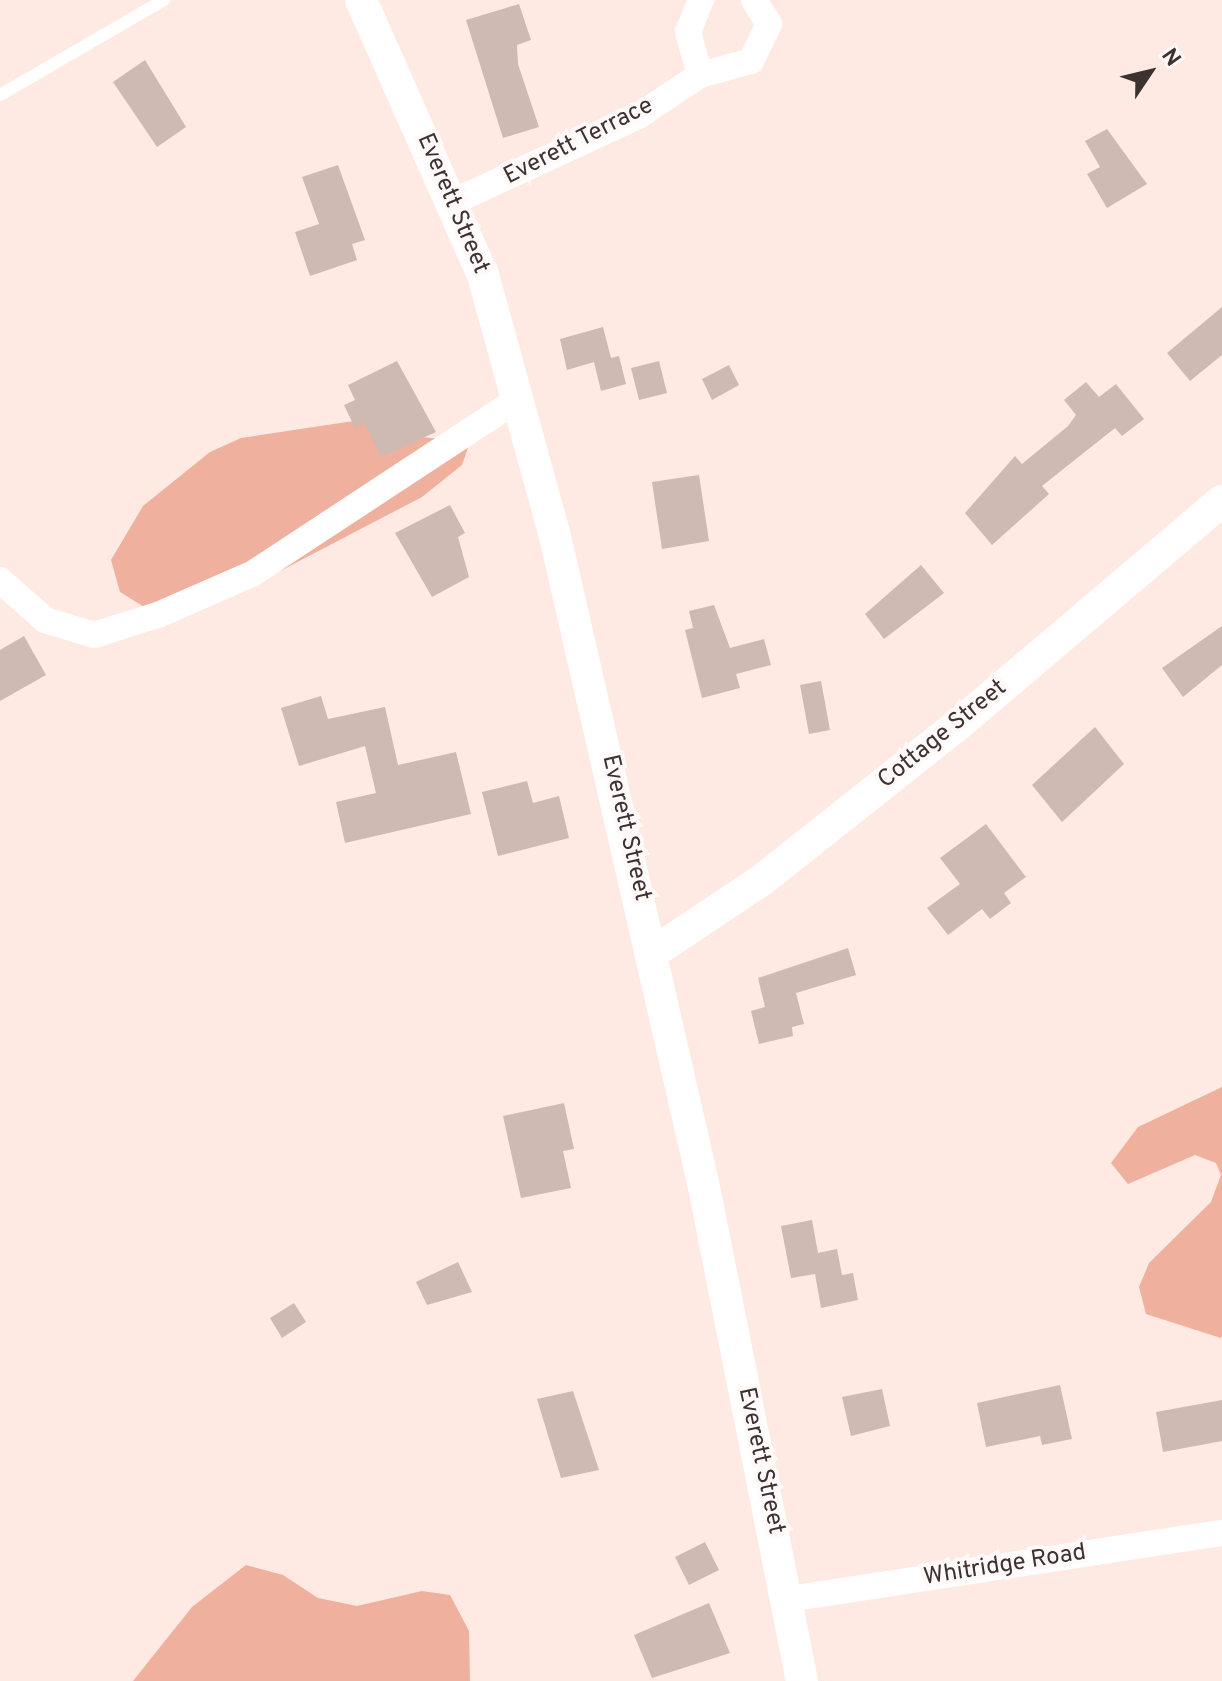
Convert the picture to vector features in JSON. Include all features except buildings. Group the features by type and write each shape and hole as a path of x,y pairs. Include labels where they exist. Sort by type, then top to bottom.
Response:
{"street":[{"name":"Everett Street","path":"361,0 455,201 483,275 514,402 561,562 651,954 789,1599 802,1681"},
{"path":"700,75 688,32 701,0"},
{"name":"Everett Terrace","path":"455,201 640,115 700,75 751,61 762,44 769,24 754,0"},
{"path":"0,580 45,620 94,635 158,615 252,574 514,402"},
{"name":"Cottage Street","path":"651,954 762,880 941,738 1222,501"},
{"name":"Whitridge Road","path":"789,1599 1222,1533"}],"lane":[{"path":"0,95 164,0"}],"shaded area":[{"path":"367,419 422,437 470,442 462,465 422,497 282,570 149,610 120,592 111,560 143,506 210,452 241,438"},
{"path":"1222,1087 1221,1338 1146,1314 1139,1287 1149,1263 1211,1202 1221,1175 1216,1163 1195,1155 1128,1184 1111,1163 1138,1127"},
{"path":"246,1565 283,1575 318,1598 357,1606 422,1591 450,1595 469,1631 470,1681 133,1681 192,1607"}]}
